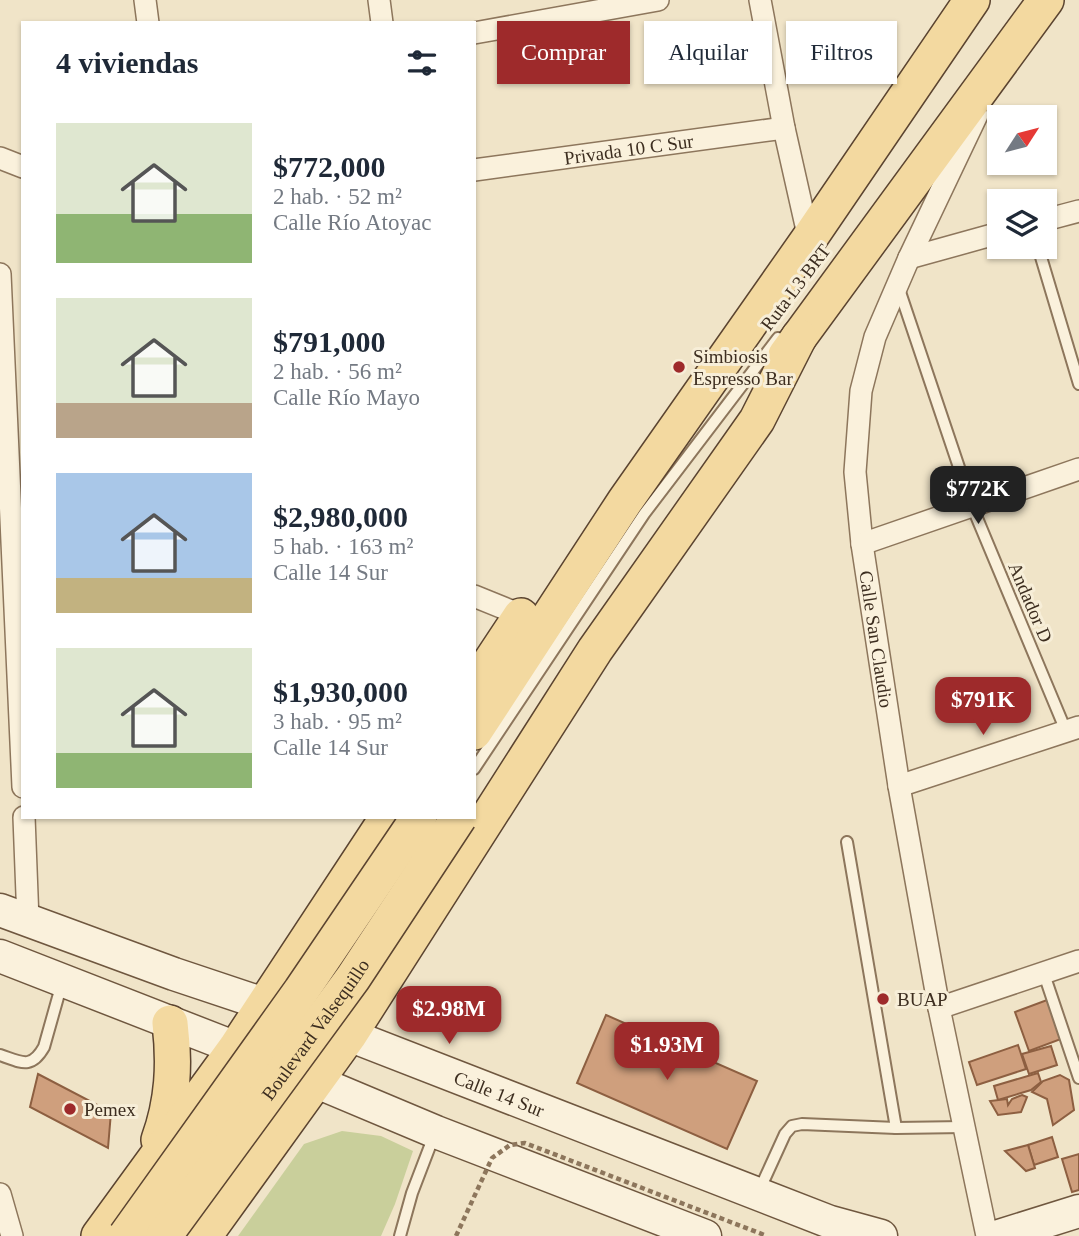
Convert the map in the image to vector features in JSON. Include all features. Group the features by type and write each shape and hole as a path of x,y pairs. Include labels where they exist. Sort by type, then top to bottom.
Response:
{"main road":[{"path":"476,729 641,511 792,333 1002,62 1046,0"},
{"path":"476,792 641,511 727,353 809,239 965,4"},
{"path":"204,1236 349,1035 595,650 757,420 792,333"},
{"path":"476,684 647,435 694,382 727,353"},
{"path":"99,1236 236,1048 387,819"},
{"name":"Boulevard Valsequillo","path":"126,1236 300,991 418,819"},
{"name":"Boulevard Valsequillo","path":"164,1236 353,978 458,819"},
{"path":"325,913 329,940 337,951 353,964 363,969 376,970 396,960"},
{"name":"Calle 14 Sur","path":"14,916 349,1035 830,1222 881,1236"},
{"path":"0,956 236,1048 436,1132 705,1236"},
{"path":"152,1162 166,1121 173,1086 170,1023"},
{"path":"152,1162 206,1111 229,1097 244,1097 251,1102 255,1111 255,1138 247,1177"},
{"path":"999,1236 1079,1212"}],"street":[{"path":"145,0 148,21"},
{"path":"379,0 382,21"},
{"path":"476,33 658,0"},
{"path":"760,0 784,128 809,239"},
{"name":"Calle San Claudio","path":"987,1236 939,1008 899,786 862,544 855,472 861,391 876,337 909,258 1002,62"},
{"name":"Privada 10 C Sur","path":"476,170 784,128"},
{"path":"0,158 21,166"},
{"path":"1057,217 1079,211"},
{"path":"909,258 987,236"},
{"path":"0,274 15,419 21,695"},
{"path":"862,544 1079,468"},
{"path":"476,597 522,615"},
{"path":"899,786 1073,729"},
{"path":"14,916 24,819"},
{"path":"939,1008 1079,961"},
{"path":"0,1194 12,1236"}],"lane":[{"path":"476,766 641,511 911,111"},
{"path":"1042,259 1079,384"},
{"name":"Andador D","path":"898,287 972,506 1073,729"},
{"path":"476,744 641,511"},
{"path":"847,842 896,1128"},
{"path":"1044,974 1079,1077"},
{"path":"0,1055 25,1063 34,1061 39,1056 44,1048 62,982"},
{"path":"758,1194 785,1134 792,1126 964,1127"},
{"path":"400,1236 412,1193 436,1132"}],"path":[{"path":"456,1236 492,1158 510,1145 525,1143 767,1236"}],"green space":[{"path":"342,1131 381,1136 413,1151 381,1236 238,1236 304,1144"}],"building":[{"path":"1047,1000 1061,1039 1029,1051 1015,1012"},
{"path":"606,1015 757,1081 727,1149 577,1083"},
{"path":"1018,1045 1026,1069 977,1085 969,1062"},
{"path":"1051,1046 1057,1065 1029,1074 1022,1054"},
{"path":"1038,1073 1041,1082 1031,1090 998,1100 994,1086"},
{"name":"Pemex","path":"38,1074 111,1112 108,1148 30,1107"},
{"path":"1060,1075 1069,1080 1074,1110 1053,1125 1047,1099 1032,1092 1043,1081"},
{"path":"1022,1095 1027,1097 1021,1112 998,1115 990,1101 1007,1099 1008,1105 1012,1099"},
{"path":"1052,1137 1058,1157 1034,1165 1028,1145"},
{"path":"1028,1145 1035,1168 1026,1171 1005,1151"},
{"path":"1079,1154 1079,1190 1072,1192 1062,1159"}],"place":[{"name":"Simbiosis Espresso Bar","path":"679,367"},
{"name":"BUAP","path":"883,999"},
{"name":"Pemex","path":"70,1109"}]}
